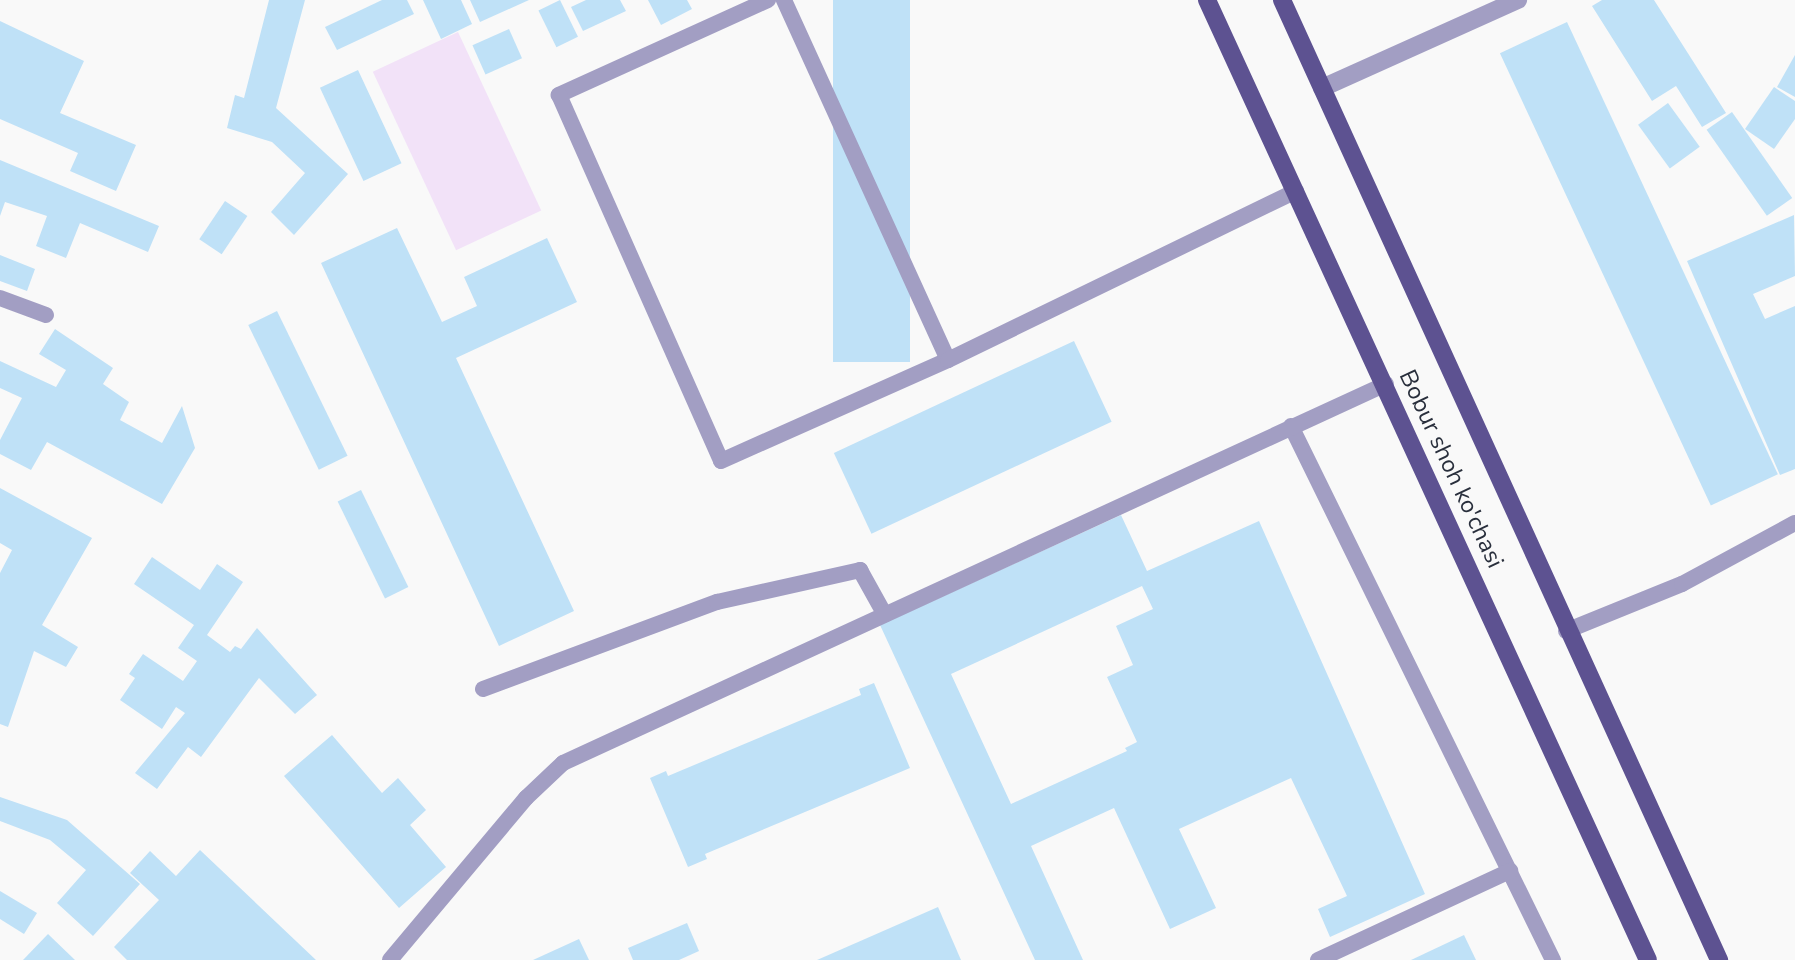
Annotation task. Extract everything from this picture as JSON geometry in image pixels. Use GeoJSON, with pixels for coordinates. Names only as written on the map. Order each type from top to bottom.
{"type":"FeatureCollection","features":[{"type":"Feature","properties":{"kind":"main road","name":"Bobur shoh ko'chasi"},"geometry":{"type":"LineString","coordinates":[[1207,0],[1386,384],[1648,960]]}},
{"type":"Feature","properties":{"kind":"main road","name":"Bobur shoh ko'chasi"},"geometry":{"type":"LineString","coordinates":[[1282,0],[1566,631],[1719,960]]}},
{"type":"Feature","properties":{"kind":"street"},"geometry":{"type":"LineString","coordinates":[[1322,88],[1518,0]]}},
{"type":"Feature","properties":{"kind":"lane"},"geometry":{"type":"LineString","coordinates":[[768,0],[559,95],[722,461],[948,360],[1296,191]]}},
{"type":"Feature","properties":{"kind":"lane"},"geometry":{"type":"LineString","coordinates":[[784,0],[948,360]]}},
{"type":"Feature","properties":{"kind":"lane"},"geometry":{"type":"LineString","coordinates":[[0,298],[46,315]]}},
{"type":"Feature","properties":{"kind":"lane"},"geometry":{"type":"LineString","coordinates":[[390,960],[526,798],[563,763],[1386,384]]}},
{"type":"Feature","properties":{"kind":"lane"},"geometry":{"type":"LineString","coordinates":[[1291,426],[1553,960]]}},
{"type":"Feature","properties":{"kind":"lane"},"geometry":{"type":"LineString","coordinates":[[1566,631],[1682,584],[1795,523]]}},
{"type":"Feature","properties":{"kind":"lane"},"geometry":{"type":"LineString","coordinates":[[483,689],[717,602],[860,570],[885,615]]}},
{"type":"Feature","properties":{"kind":"lane"},"geometry":{"type":"LineString","coordinates":[[1318,960],[1510,871]]}},
{"type":"Feature","properties":{"kind":"shaded area"},"geometry":{"type":"Polygon","coordinates":[[[458,32],[541,211],[456,250],[373,72],[458,32]]]}},
{"type":"Feature","properties":{"kind":"building"},"geometry":{"type":"Polygon","coordinates":[[[269,0],[305,0],[276,108],[348,174],[294,235],[271,212],[305,173],[272,142],[227,128],[235,95],[244,98],[269,0]]]}},
{"type":"Feature","properties":{"kind":"building"},"geometry":{"type":"Polygon","coordinates":[[[382,0],[407,0],[414,14],[337,50],[325,27],[382,0]]]}},
{"type":"Feature","properties":{"kind":"building"},"geometry":{"type":"Polygon","coordinates":[[[423,0],[461,0],[472,24],[441,39],[423,0]]]}},
{"type":"Feature","properties":{"kind":"building"},"geometry":{"type":"Polygon","coordinates":[[[470,0],[529,0],[480,22],[470,0]]]}},
{"type":"Feature","properties":{"kind":"building"},"geometry":{"type":"Polygon","coordinates":[[[560,0],[578,37],[556,47],[538,11],[560,0]]]}},
{"type":"Feature","properties":{"kind":"building"},"geometry":{"type":"Polygon","coordinates":[[[586,0],[620,0],[626,11],[583,31],[571,7],[586,0]]]}},
{"type":"Feature","properties":{"kind":"building"},"geometry":{"type":"Polygon","coordinates":[[[648,0],[687,0],[692,9],[661,25],[648,0]]]}},
{"type":"Feature","properties":{"kind":"building"},"geometry":{"type":"Polygon","coordinates":[[[833,0],[910,0],[910,362],[833,362],[833,0]]]}},
{"type":"Feature","properties":{"kind":"building"},"geometry":{"type":"Polygon","coordinates":[[[1602,0],[1654,0],[1726,113],[1702,127],[1676,86],[1652,101],[1592,6],[1602,0]]]}},
{"type":"Feature","properties":{"kind":"building"},"geometry":{"type":"Polygon","coordinates":[[[0,21],[84,61],[60,113],[136,145],[116,191],[70,171],[78,153],[0,119],[0,21]]]}},
{"type":"Feature","properties":{"kind":"building"},"geometry":{"type":"Polygon","coordinates":[[[1567,22],[1778,474],[1711,506],[1500,53],[1567,22]]]}},
{"type":"Feature","properties":{"kind":"building"},"geometry":{"type":"Polygon","coordinates":[[[509,29],[522,58],[485,75],[472,45],[509,29]]]}},
{"type":"Feature","properties":{"kind":"building"},"geometry":{"type":"Polygon","coordinates":[[[1795,55],[1795,97],[1777,87],[1795,55]]]}},
{"type":"Feature","properties":{"kind":"building"},"geometry":{"type":"Polygon","coordinates":[[[358,70],[402,163],[363,181],[320,88],[358,70]]]}},
{"type":"Feature","properties":{"kind":"building"},"geometry":{"type":"Polygon","coordinates":[[[1774,87],[1795,101],[1795,119],[1774,149],[1745,129],[1774,87]]]}},
{"type":"Feature","properties":{"kind":"building"},"geometry":{"type":"Polygon","coordinates":[[[1668,103],[1700,147],[1670,168],[1638,125],[1668,103]]]}},
{"type":"Feature","properties":{"kind":"building"},"geometry":{"type":"Polygon","coordinates":[[[1732,112],[1792,198],[1767,216],[1707,130],[1732,112]]]}},
{"type":"Feature","properties":{"kind":"building"},"geometry":{"type":"Polygon","coordinates":[[[0,160],[159,226],[148,252],[80,223],[66,258],[36,246],[47,216],[5,202],[0,216],[0,160]]]}},
{"type":"Feature","properties":{"kind":"building"},"geometry":{"type":"Polygon","coordinates":[[[225,201],[247,216],[222,254],[199,239],[225,201]]]}},
{"type":"Feature","properties":{"kind":"building"},"geometry":{"type":"Polygon","coordinates":[[[1794,215],[1795,276],[1753,294],[1765,319],[1795,306],[1795,469],[1780,475],[1687,261],[1794,215]]]}},
{"type":"Feature","properties":{"kind":"building"},"geometry":{"type":"Polygon","coordinates":[[[397,228],[442,322],[477,306],[464,277],[547,238],[577,302],[456,358],[574,611],[499,646],[321,263],[397,228]]]}},
{"type":"Feature","properties":{"kind":"building"},"geometry":{"type":"Polygon","coordinates":[[[0,255],[35,269],[27,291],[0,281],[0,255]]]}},
{"type":"Feature","properties":{"kind":"building"},"geometry":{"type":"Polygon","coordinates":[[[277,311],[348,456],[319,470],[248,325],[277,311]]]}},
{"type":"Feature","properties":{"kind":"building"},"geometry":{"type":"Polygon","coordinates":[[[55,329],[113,368],[103,384],[129,402],[120,420],[162,443],[182,406],[195,448],[162,504],[47,442],[31,470],[0,454],[0,440],[22,398],[0,388],[0,361],[56,387],[66,370],[39,354],[55,329]]]}},
{"type":"Feature","properties":{"kind":"building"},"geometry":{"type":"Polygon","coordinates":[[[1074,341],[1112,422],[871,534],[834,453],[1074,341]]]}},
{"type":"Feature","properties":{"kind":"building"},"geometry":{"type":"Polygon","coordinates":[[[0,488],[92,538],[42,625],[78,647],[66,667],[34,651],[8,727],[0,724],[0,573],[12,550],[0,543],[0,488]]]}},
{"type":"Feature","properties":{"kind":"building"},"geometry":{"type":"Polygon","coordinates":[[[361,490],[408,587],[385,598],[338,501],[361,490]]]}},
{"type":"Feature","properties":{"kind":"building"},"geometry":{"type":"Polygon","coordinates":[[[1121,515],[1147,571],[1259,521],[1425,894],[1330,937],[1318,909],[1347,896],[1291,778],[1179,829],[1216,908],[1170,929],[1114,808],[1031,846],[1083,960],[1035,960],[880,625],[1121,515]],[[1142,586],[951,674],[1011,804],[1127,751],[1125,748],[1137,742],[1107,677],[1133,665],[1116,626],[1153,609],[1142,586]]]}},
{"type":"Feature","properties":{"kind":"building"},"geometry":{"type":"Polygon","coordinates":[[[152,557],[200,590],[217,564],[243,582],[207,635],[230,652],[235,646],[241,649],[257,628],[317,695],[295,714],[259,678],[201,757],[188,747],[157,789],[135,773],[185,713],[176,707],[162,729],[120,700],[135,678],[129,674],[143,654],[183,681],[197,661],[178,648],[194,625],[134,584],[152,557]]]}},
{"type":"Feature","properties":{"kind":"building"},"geometry":{"type":"Polygon","coordinates":[[[874,683],[910,768],[705,854],[707,859],[688,867],[650,778],[666,771],[668,776],[861,695],[859,689],[874,683]]]}},
{"type":"Feature","properties":{"kind":"building"},"geometry":{"type":"Polygon","coordinates":[[[332,735],[382,793],[398,778],[426,810],[410,825],[446,867],[399,908],[284,776],[332,735]]]}},
{"type":"Feature","properties":{"kind":"building"},"geometry":{"type":"Polygon","coordinates":[[[0,797],[67,820],[140,884],[93,936],[57,903],[86,870],[50,840],[0,821],[0,797]]]}},
{"type":"Feature","properties":{"kind":"building"},"geometry":{"type":"Polygon","coordinates":[[[200,850],[316,960],[127,960],[114,947],[159,900],[130,873],[150,851],[176,876],[200,850]]]}},
{"type":"Feature","properties":{"kind":"building"},"geometry":{"type":"Polygon","coordinates":[[[0,891],[37,913],[24,934],[0,919],[0,891]]]}},
{"type":"Feature","properties":{"kind":"building"},"geometry":{"type":"Polygon","coordinates":[[[938,907],[961,960],[817,960],[938,907]]]}},
{"type":"Feature","properties":{"kind":"building"},"geometry":{"type":"Polygon","coordinates":[[[687,923],[699,951],[679,960],[633,960],[628,948],[687,923]]]}},
{"type":"Feature","properties":{"kind":"building"},"geometry":{"type":"Polygon","coordinates":[[[48,934],[75,960],[23,960],[48,934]]]}},
{"type":"Feature","properties":{"kind":"building"},"geometry":{"type":"Polygon","coordinates":[[[1464,935],[1476,960],[1411,960],[1464,935]]]}},
{"type":"Feature","properties":{"kind":"building"},"geometry":{"type":"Polygon","coordinates":[[[579,939],[589,960],[533,960],[579,939]]]}}]}
